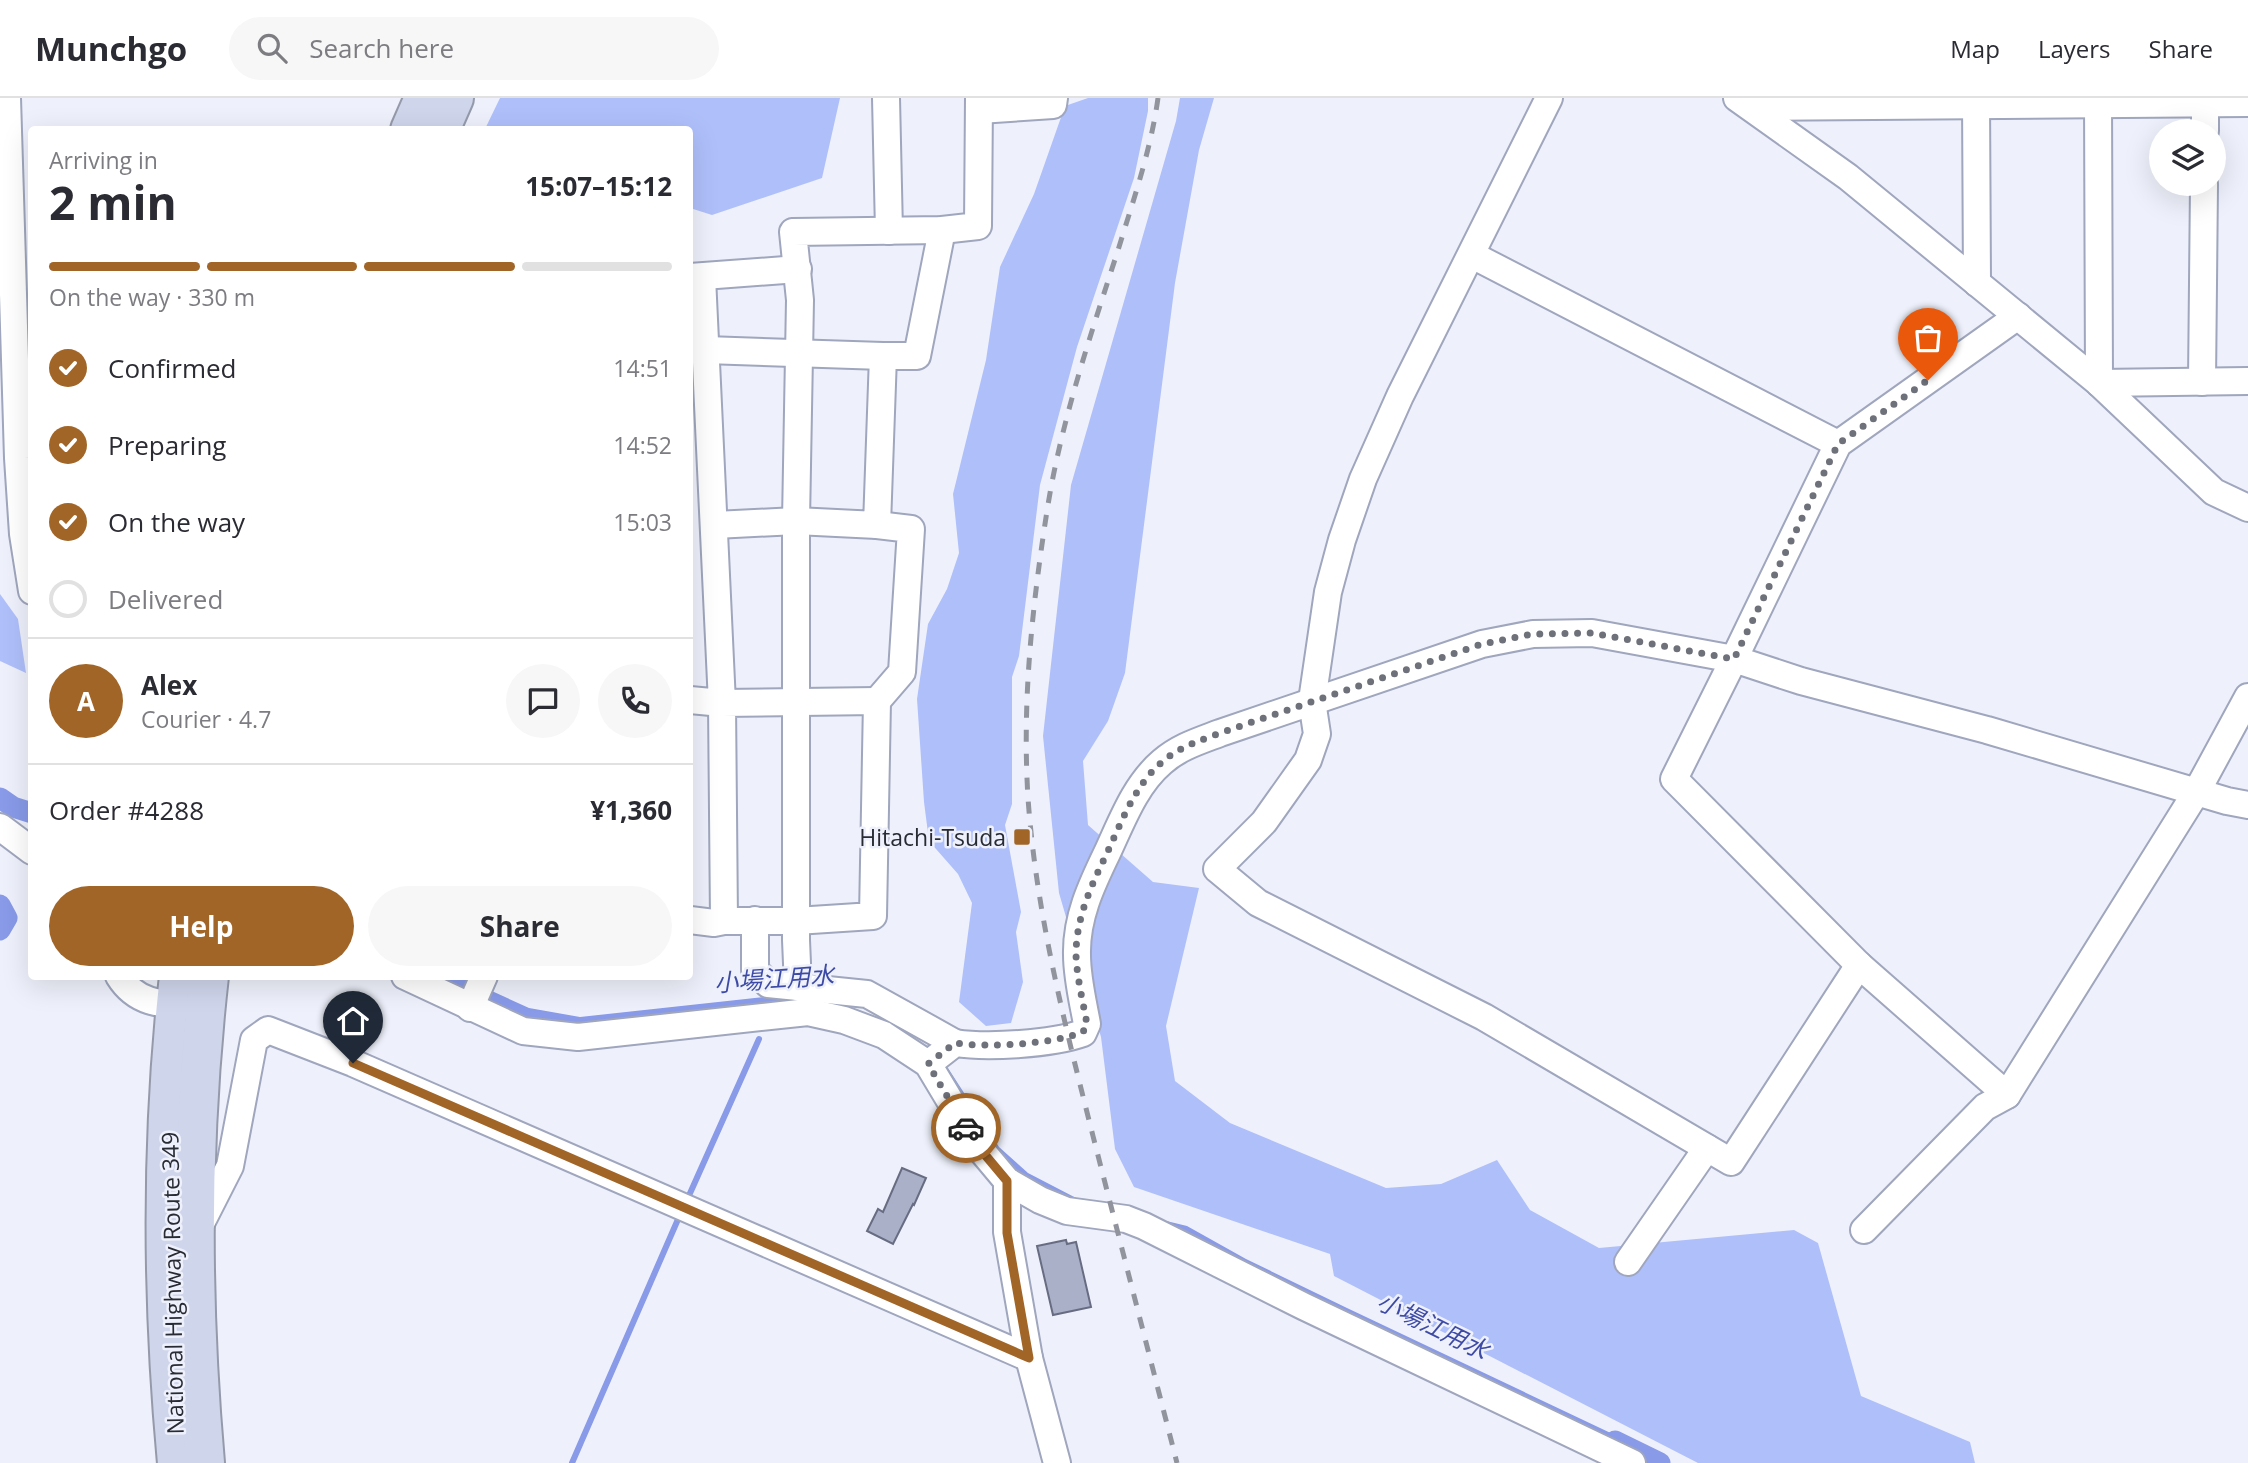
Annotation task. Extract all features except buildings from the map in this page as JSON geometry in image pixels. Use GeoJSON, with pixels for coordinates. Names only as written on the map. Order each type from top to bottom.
{"type":"FeatureCollection","features":[{"type":"Feature","properties":{"kind":"highway"},"geometry":{"type":"LineString","coordinates":[[412,126],[424,98]]}},
{"type":"Feature","properties":{"kind":"highway"},"geometry":{"type":"LineString","coordinates":[[442,126],[454,98]]}},
{"type":"Feature","properties":{"kind":"highway","name":"National Highway Route 349"},"geometry":{"type":"LineString","coordinates":[[193,991],[196,1323],[205,1463]]}},
{"type":"Feature","properties":{"kind":"highway","name":"National Highway Route 349"},"geometry":{"type":"LineString","coordinates":[[177,1463],[170,1352],[166,1216],[167,1137],[193,991]]}},
{"type":"Feature","properties":{"kind":"street"},"geometry":{"type":"LineString","coordinates":[[7,98],[22,352],[7,390],[28,566]]}},
{"type":"Feature","properties":{"kind":"street"},"geometry":{"type":"LineString","coordinates":[[886,98],[889,231]]}},
{"type":"Feature","properties":{"kind":"street"},"geometry":{"type":"LineString","coordinates":[[798,987],[796,522],[799,352],[798,269],[793,232],[942,230],[978,226],[979,104],[1053,105],[1055,98]]}},
{"type":"Feature","properties":{"kind":"street"},"geometry":{"type":"LineString","coordinates":[[1549,98],[1400,396],[1363,479],[1328,592],[1312,701],[1317,734],[1308,761],[1264,822],[1217,869],[1258,903],[1484,1017],[1731,1162],[1859,965]]}},
{"type":"Feature","properties":{"kind":"street"},"geometry":{"type":"LineString","coordinates":[[2205,100],[2205,119]]}},
{"type":"Feature","properties":{"kind":"street"},"geometry":{"type":"LineString","coordinates":[[1744,103],[2205,100],[2248,103]]}},
{"type":"Feature","properties":{"kind":"street"},"geometry":{"type":"LineString","coordinates":[[2098,101],[2099,383]]}},
{"type":"Feature","properties":{"kind":"street"},"geometry":{"type":"LineString","coordinates":[[1976,102],[1977,283]]}},
{"type":"Feature","properties":{"kind":"street"},"geometry":{"type":"LineString","coordinates":[[1744,103],[1848,177],[2099,383],[2214,492],[2248,508]]}},
{"type":"Feature","properties":{"kind":"street"},"geometry":{"type":"LineString","coordinates":[[2202,382],[2204,196]]}},
{"type":"Feature","properties":{"kind":"street"},"geometry":{"type":"LineString","coordinates":[[706,350],[917,356],[942,230]]}},
{"type":"Feature","properties":{"kind":"street"},"geometry":{"type":"LineString","coordinates":[[1472,255],[1838,444]]}},
{"type":"Feature","properties":{"kind":"street"},"geometry":{"type":"LineString","coordinates":[[724,920],[722,703],[715,524],[700,427],[706,350],[696,277],[798,269]]}},
{"type":"Feature","properties":{"kind":"street"},"geometry":{"type":"LineString","coordinates":[[2007,1095],[1859,965],[1674,779],[1838,444],[2018,316]]}},
{"type":"Feature","properties":{"kind":"street"},"geometry":{"type":"LineString","coordinates":[[877,525],[883,356]]}},
{"type":"Feature","properties":{"kind":"street"},"geometry":{"type":"LineString","coordinates":[[2099,383],[2248,382]]}},
{"type":"Feature","properties":{"kind":"street"},"geometry":{"type":"LineString","coordinates":[[693,920],[714,923],[724,920],[796,921],[873,916],[877,701],[902,672],[911,529],[796,522],[715,524]]}},
{"type":"Feature","properties":{"kind":"street"},"geometry":{"type":"LineString","coordinates":[[755,920],[755,970],[768,984],[867,993],[955,1043],[973,1046],[1068,1038],[1083,1032],[1087,1024],[1076,956],[1082,912],[1093,879],[1143,782],[1162,762],[1185,746],[1312,701],[1482,644],[1533,634],[1591,633],[1734,659],[1801,681],[1987,730],[2248,805]]}},
{"type":"Feature","properties":{"kind":"street"},"geometry":{"type":"LineString","coordinates":[[1864,1230],[1985,1107],[2007,1095],[2197,791],[2248,696]]}},
{"type":"Feature","properties":{"kind":"street"},"geometry":{"type":"LineString","coordinates":[[693,700],[722,703],[877,701]]}},
{"type":"Feature","properties":{"kind":"street"},"geometry":{"type":"LineString","coordinates":[[0,827],[28,848]]}},
{"type":"Feature","properties":{"kind":"street"},"geometry":{"type":"LineString","coordinates":[[121,980],[127,990],[142,999],[193,991]]}},
{"type":"Feature","properties":{"kind":"street"},"geometry":{"type":"LineString","coordinates":[[424,980],[478,991],[523,1031],[578,1037],[808,1012],[844,1020],[884,1035],[928,1064],[976,1144],[1007,1181],[1040,1200],[1067,1211],[1126,1219],[1144,1226],[1303,1306],[1632,1463]]}},
{"type":"Feature","properties":{"kind":"street"},"geometry":{"type":"LineString","coordinates":[[196,1234],[230,1166],[254,1040],[268,1030],[353,1063],[1029,1358]]}},
{"type":"Feature","properties":{"kind":"street"},"geometry":{"type":"LineString","coordinates":[[928,1064],[955,1043]]}},
{"type":"Feature","properties":{"kind":"street"},"geometry":{"type":"LineString","coordinates":[[1628,1262],[1707,1147]]}},
{"type":"Feature","properties":{"kind":"street"},"geometry":{"type":"LineString","coordinates":[[1007,1181],[1007,1233],[1029,1358],[1057,1463]]}},
{"type":"Feature","properties":{"kind":"shaded area"},"geometry":{"type":"Polygon","coordinates":[[[500,98],[840,98],[822,178],[712,215],[693,209],[693,126],[486,126],[500,98]]]}},
{"type":"Feature","properties":{"kind":"shaded area"},"geometry":{"type":"Polygon","coordinates":[[[1088,98],[1148,98],[1148,111],[1134,178],[1077,347],[1040,485],[1019,656],[1012,677],[1012,804],[1005,825],[1021,912],[1016,932],[1023,982],[1011,1023],[986,1026],[959,1002],[972,903],[958,874],[929,841],[917,699],[928,624],[947,589],[959,553],[953,494],[986,360],[1000,267],[1034,194],[1065,106],[1088,98]]]}},
{"type":"Feature","properties":{"kind":"shaded area"},"geometry":{"type":"Polygon","coordinates":[[[1180,98],[1214,98],[1199,150],[1175,283],[1125,673],[1108,721],[1083,761],[1088,825],[1153,882],[1199,888],[1166,1026],[1175,1081],[1230,1123],[1386,1188],[1441,1184],[1497,1160],[1530,1210],[1599,1248],[1794,1230],[1818,1243],[1861,1396],[1970,1442],[1975,1463],[1698,1463],[1334,1276],[1330,1254],[1134,1187],[1115,1149],[1101,1037],[1059,893],[1043,736],[1071,485],[1176,121],[1180,98]]]}},
{"type":"Feature","properties":{"kind":"shaded area"},"geometry":{"type":"Polygon","coordinates":[[[0,594],[18,619],[26,673],[0,661],[0,594]]]}},
{"type":"Feature","properties":{"kind":"shaded area"},"geometry":{"type":"Polygon","coordinates":[[[437,980],[468,980],[529,1008],[580,1017],[810,992],[810,1003],[581,1029],[524,1020],[437,980]]]}},
{"type":"Feature","properties":{"kind":"shaded area"},"geometry":{"type":"Polygon","coordinates":[[[946,1065],[999,1147],[1028,1173],[1080,1200],[1187,1226],[1246,1259],[1636,1445],[1631,1455],[1074,1208],[1021,1181],[989,1153],[937,1069],[946,1065]]]}},
{"type":"Feature","properties":{"kind":"waterway","name":"小場江用水"},"geometry":{"type":"LineString","coordinates":[[0,798],[13,807],[28,812]]}},
{"type":"Feature","properties":{"kind":"waterway"},"geometry":{"type":"LineString","coordinates":[[0,905],[7,918],[0,930]]}},
{"type":"Feature","properties":{"kind":"waterway"},"geometry":{"type":"LineString","coordinates":[[687,1200],[759,1039]]}},
{"type":"Feature","properties":{"kind":"waterway"},"geometry":{"type":"LineString","coordinates":[[572,1463],[679,1217]]}},
{"type":"Feature","properties":{"kind":"waterway","name":"小場江用水"},"geometry":{"type":"LineString","coordinates":[[1615,1441],[1660,1463]]}},
{"type":"Feature","properties":{"kind":"railway"},"geometry":{"type":"LineString","coordinates":[[1158,98],[1142,173],[1078,378],[1053,477],[1033,619],[1027,690],[1026,762],[1038,884],[1062,1011],[1177,1463]]}},
{"type":"Feature","properties":{"kind":"way so far"},"geometry":{"type":"LineString","coordinates":[[966,1128],[928,1064],[929,1061],[955,1043],[973,1046],[1051,1040],[1068,1038],[1083,1032],[1087,1024],[1076,956],[1082,912],[1093,879],[1118,826],[1143,782],[1162,762],[1185,746],[1220,733],[1504,638],[1564,632],[1591,633],[1734,659],[1838,444],[1928,380]]}},
{"type":"Feature","properties":{"kind":"place","name":"Hitachi-Tsuda"},"geometry":{"type":"Point","coordinates":[1022,837]}},
{"type":"Feature","properties":{"kind":"route"},"geometry":{"type":"LineString","coordinates":[[353,1063],[1029,1358],[1007,1233],[1007,1181],[966,1128]]}}]}
